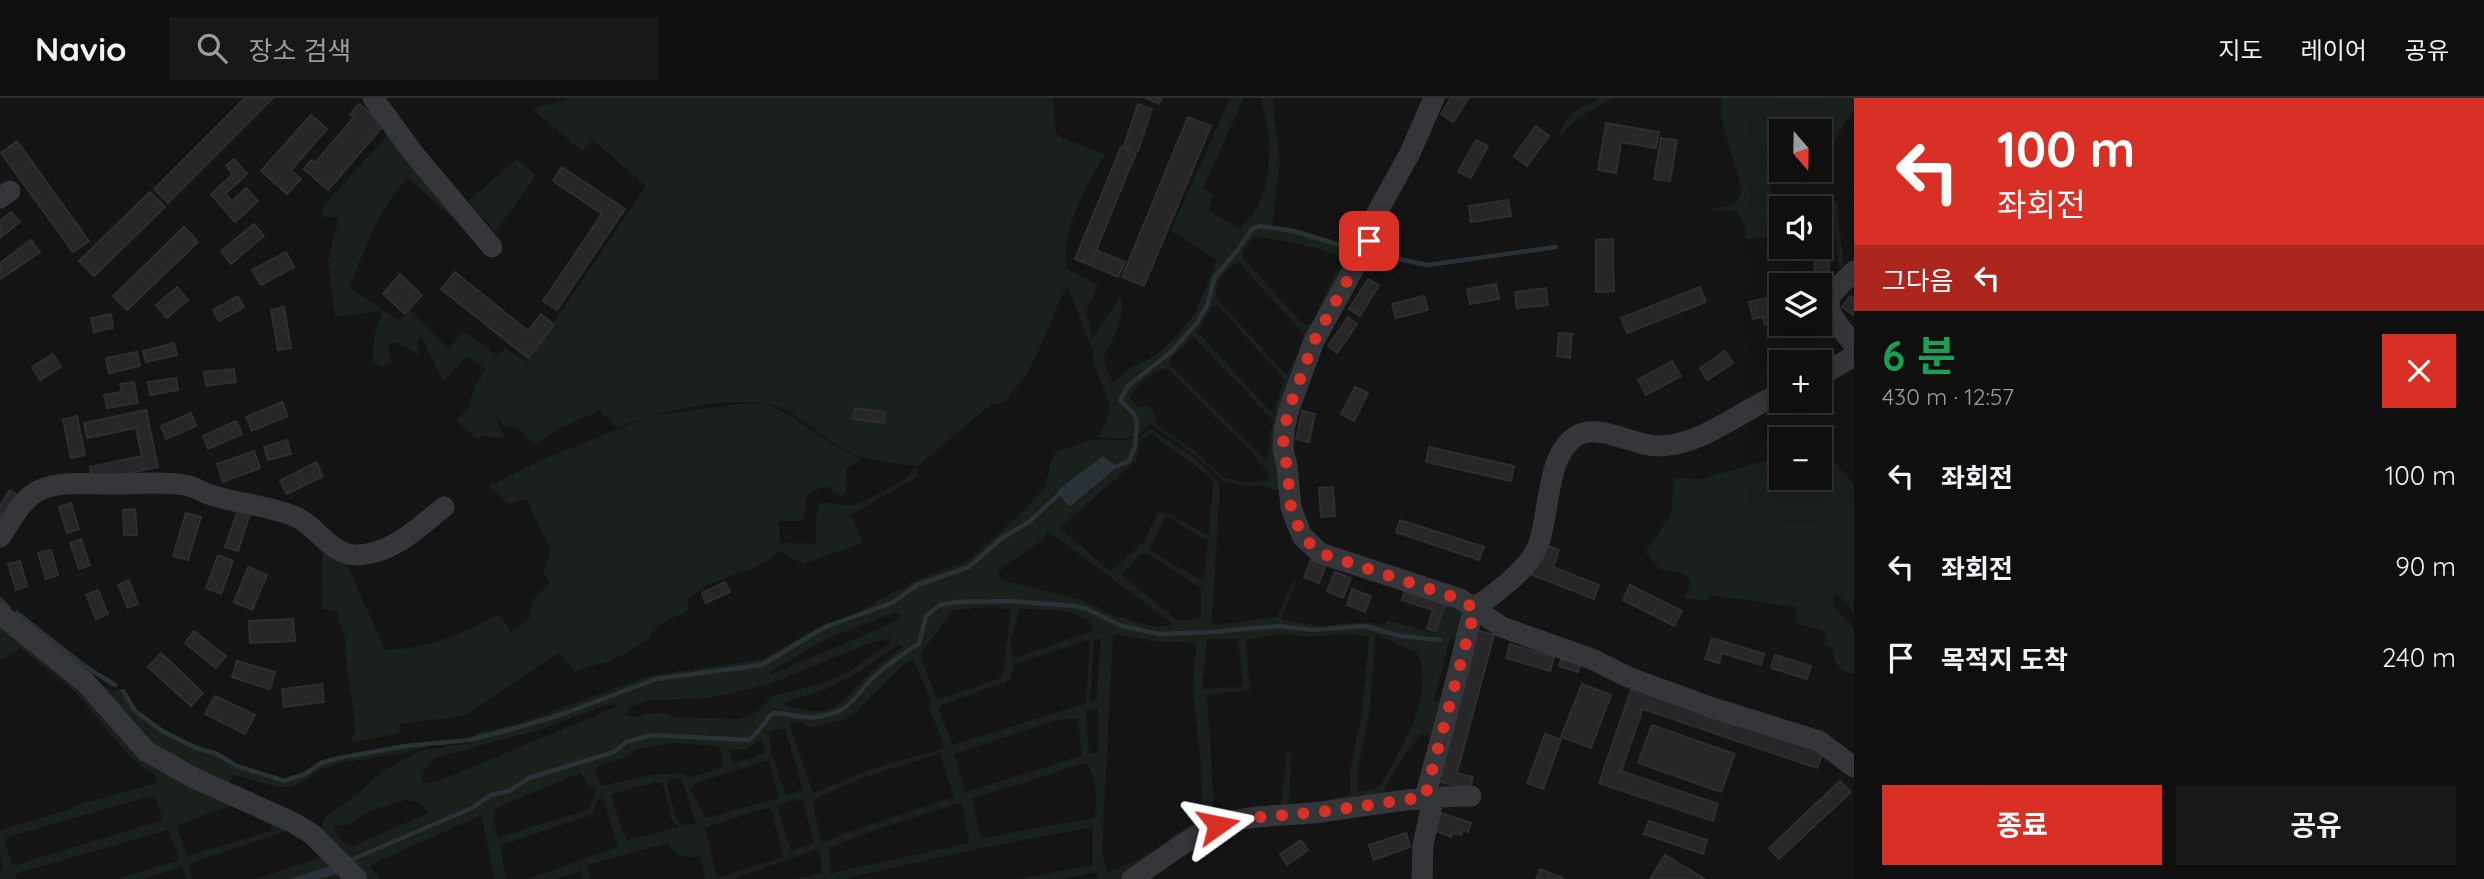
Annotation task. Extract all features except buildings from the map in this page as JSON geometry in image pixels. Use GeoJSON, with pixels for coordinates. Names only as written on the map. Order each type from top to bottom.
{"type":"FeatureCollection","features":[{"type":"Feature","properties":{"kind":"street"},"geometry":{"type":"LineString","coordinates":[[373,98],[414,154],[492,247]]}},
{"type":"Feature","properties":{"kind":"street"},"geometry":{"type":"LineString","coordinates":[[1434,98],[1410,153],[1374,218],[1369,241],[1314,341],[1289,409],[1283,449],[1289,496],[1296,525],[1302,536],[1320,553],[1460,599],[1502,627],[1594,660],[1628,677],[1713,708],[1819,741],[1854,767]]}},
{"type":"Feature","properties":{"kind":"street"},"geometry":{"type":"LineString","coordinates":[[1854,271],[1829,303],[1830,311],[1854,345]]}},
{"type":"Feature","properties":{"kind":"street"},"geometry":{"type":"LineString","coordinates":[[1832,369],[1854,356]]}},
{"type":"Feature","properties":{"kind":"street"},"geometry":{"type":"LineString","coordinates":[[1422,879],[1429,796],[1475,609],[1518,573],[1536,551],[1542,536],[1553,477],[1565,446],[1575,437],[1591,432],[1646,445],[1676,444],[1709,432],[1769,399]]}},
{"type":"Feature","properties":{"kind":"street"},"geometry":{"type":"LineString","coordinates":[[0,537],[24,502],[38,491],[74,484],[166,482],[187,485],[208,494],[295,516],[312,527],[337,550],[355,555],[371,554],[395,544],[444,507]]}},
{"type":"Feature","properties":{"kind":"street"},"geometry":{"type":"LineString","coordinates":[[0,614],[86,683],[146,751],[194,778],[292,822],[312,834],[357,879]]}},
{"type":"Feature","properties":{"kind":"street"},"geometry":{"type":"LineString","coordinates":[[1132,879],[1200,835],[1218,825],[1236,820],[1320,812],[1429,796],[1471,796]]}},
{"type":"Feature","properties":{"kind":"shaded area"},"geometry":{"type":"Polygon","coordinates":[[[571,98],[1053,98],[1056,135],[1105,155],[1076,209],[1065,255],[1066,268],[1098,285],[1086,312],[1093,337],[1120,297],[1120,320],[1103,358],[1113,383],[1130,368],[1155,356],[1196,312],[1217,260],[1171,230],[1230,98],[1244,98],[1203,188],[1213,195],[1209,210],[1240,229],[1255,210],[1263,195],[1269,168],[1269,138],[1260,98],[1274,98],[1280,161],[1272,226],[1260,224],[1251,228],[1214,277],[1206,306],[1189,332],[1170,352],[1121,393],[1119,401],[1130,412],[1135,424],[1135,435],[1126,439],[1098,437],[1110,406],[1068,287],[1026,375],[1004,403],[991,404],[918,466],[858,456],[781,408],[746,402],[676,410],[618,428],[600,411],[559,428],[536,445],[518,429],[503,425],[497,418],[505,438],[476,438],[456,421],[470,405],[474,388],[485,369],[467,356],[443,381],[421,337],[417,343],[420,356],[396,342],[388,345],[391,361],[384,366],[373,363],[374,336],[383,311],[335,317],[328,261],[339,218],[322,216],[324,205],[388,135],[481,244],[408,178],[381,215],[349,287],[399,321],[411,310],[449,349],[463,331],[498,356],[505,348],[527,362],[646,186],[593,140],[582,151],[532,109],[571,98]]]}},
{"type":"Feature","properties":{"kind":"shaded area"},"geometry":{"type":"Polygon","coordinates":[[[1599,98],[1613,98],[1578,118],[1563,136],[1558,133],[1572,113],[1599,98]]]}},
{"type":"Feature","properties":{"kind":"shaded area"},"geometry":{"type":"Polygon","coordinates":[[[1722,98],[1854,98],[1854,110],[1832,144],[1832,119],[1769,119],[1769,182],[1772,196],[1769,196],[1769,236],[1745,239],[1745,225],[1736,211],[1707,210],[1734,204],[1742,191],[1720,114],[1722,98]]]}},
{"type":"Feature","properties":{"kind":"shaded area"},"geometry":{"type":"Polygon","coordinates":[[[517,159],[536,176],[495,232],[468,201],[517,159]]]}},
{"type":"Feature","properties":{"kind":"shaded area"},"geometry":{"type":"Polygon","coordinates":[[[1832,202],[1837,202],[1845,278],[1832,290],[1832,281],[1840,277],[1832,202]]]}},
{"type":"Feature","properties":{"kind":"shaded area"},"geometry":{"type":"Polygon","coordinates":[[[1260,227],[1294,232],[1352,250],[1286,406],[1286,493],[1264,486],[1221,481],[1220,477],[1195,455],[1150,424],[1138,434],[1135,414],[1121,400],[1129,387],[1172,353],[1190,333],[1208,307],[1216,278],[1252,230],[1260,227]],[[1254,236],[1242,257],[1302,323],[1308,325],[1312,323],[1342,259],[1315,248],[1254,236]],[[1238,262],[1219,282],[1216,298],[1285,373],[1289,372],[1304,337],[1303,333],[1238,262]],[[1213,305],[1198,332],[1270,411],[1274,410],[1283,378],[1217,305],[1213,305]],[[1193,337],[1170,359],[1169,364],[1267,459],[1273,420],[1193,337]],[[1166,368],[1140,384],[1130,398],[1139,407],[1148,405],[1155,414],[1156,424],[1195,451],[1223,477],[1240,482],[1263,482],[1267,479],[1268,473],[1253,454],[1166,368]]]}},
{"type":"Feature","properties":{"kind":"shaded area"},"geometry":{"type":"Polygon","coordinates":[[[764,403],[862,458],[846,469],[847,490],[843,495],[838,495],[826,486],[807,494],[803,521],[779,521],[780,543],[816,544],[816,514],[820,504],[859,503],[910,476],[913,468],[918,468],[917,477],[851,515],[863,543],[803,564],[778,551],[764,563],[712,583],[688,598],[688,611],[660,624],[647,640],[629,652],[575,671],[559,653],[464,716],[400,724],[399,733],[352,743],[351,737],[356,731],[345,652],[346,642],[341,624],[337,622],[339,612],[322,609],[323,541],[347,564],[385,650],[415,647],[444,639],[499,614],[512,632],[530,618],[532,601],[550,583],[543,575],[551,550],[526,499],[508,504],[489,486],[539,461],[651,416],[764,403]]]}},
{"type":"Feature","properties":{"kind":"shaded area"},"geometry":{"type":"Polygon","coordinates":[[[1150,428],[1194,457],[1220,483],[1212,621],[1214,625],[1277,617],[1293,581],[1296,582],[1281,619],[1322,626],[1368,622],[1384,625],[1387,620],[1436,634],[1446,604],[1462,612],[1461,635],[1450,639],[1434,701],[1446,704],[1435,739],[1421,734],[1395,769],[1381,797],[1287,810],[1167,849],[1120,879],[1098,879],[1095,873],[1060,879],[1016,879],[1093,865],[1093,827],[986,847],[844,879],[792,879],[822,873],[820,853],[816,850],[733,879],[701,879],[705,877],[700,855],[681,856],[667,843],[587,865],[591,879],[583,879],[581,871],[555,879],[527,879],[618,847],[603,798],[597,800],[593,814],[500,845],[506,879],[494,879],[482,815],[372,864],[370,867],[381,879],[365,879],[323,833],[322,823],[328,814],[356,795],[383,771],[421,750],[471,743],[473,740],[560,716],[656,680],[762,666],[826,628],[892,604],[917,586],[969,568],[1002,539],[1029,523],[1058,495],[1071,507],[1116,468],[1134,457],[1137,439],[1150,428]],[[1150,433],[1140,442],[1136,461],[1060,528],[1110,571],[1144,542],[1158,514],[1163,511],[1206,534],[1209,532],[1213,482],[1210,477],[1150,433]],[[1166,516],[1149,550],[1201,580],[1204,579],[1208,541],[1166,516]],[[1048,531],[1041,541],[1001,568],[998,575],[1002,580],[1082,600],[1110,614],[1150,626],[1170,626],[1172,623],[1048,531]],[[1146,553],[1140,554],[1122,575],[1177,620],[1201,618],[1201,588],[1146,553]],[[1011,600],[946,602],[934,609],[926,618],[918,643],[883,668],[851,702],[827,715],[847,709],[857,701],[873,680],[910,649],[920,644],[927,617],[941,606],[956,603],[1011,602],[1074,607],[1122,627],[1159,635],[1278,627],[1313,631],[1365,627],[1420,640],[1443,640],[1400,635],[1366,625],[1313,629],[1278,625],[1159,633],[1122,625],[1075,605],[1011,600]],[[993,607],[953,610],[920,655],[937,699],[998,679],[1003,674],[1011,610],[993,607]],[[1020,609],[1011,642],[1013,658],[1092,631],[1093,626],[1078,615],[1020,609]],[[894,613],[830,637],[772,671],[770,675],[881,628],[900,618],[900,614],[894,613]],[[1278,634],[1246,640],[1250,690],[1207,695],[1214,810],[1281,805],[1287,752],[1291,752],[1289,804],[1326,801],[1350,794],[1350,771],[1362,713],[1369,636],[1346,634],[1311,637],[1278,634]],[[1113,635],[1102,851],[1107,872],[1156,849],[1201,817],[1201,773],[1193,694],[1196,645],[1113,635]],[[1376,635],[1369,715],[1358,769],[1358,792],[1376,788],[1381,784],[1407,737],[1420,701],[1423,683],[1422,667],[1416,652],[1376,635]],[[890,638],[864,645],[775,682],[709,698],[645,701],[628,708],[625,715],[638,717],[663,713],[674,717],[738,719],[757,712],[773,696],[829,681],[848,672],[892,642],[890,638]],[[1090,639],[1015,664],[1006,682],[942,705],[939,710],[953,745],[1086,703],[1090,639]],[[1094,639],[1090,701],[1096,700],[1101,639],[1094,639]],[[1207,639],[1202,689],[1243,687],[1238,639],[1207,639]],[[902,645],[896,646],[858,673],[820,691],[785,702],[784,705],[813,711],[832,708],[902,645]],[[913,659],[904,664],[844,720],[808,728],[803,722],[789,723],[813,793],[877,767],[942,749],[944,744],[929,708],[931,702],[913,659]],[[617,704],[604,706],[539,730],[435,758],[424,771],[421,780],[427,783],[441,780],[616,707],[617,704]],[[1098,708],[1086,710],[1089,754],[1098,753],[1098,708]],[[773,712],[748,739],[652,734],[625,741],[613,752],[528,777],[508,790],[490,794],[472,807],[351,859],[352,861],[419,833],[473,808],[491,796],[509,792],[529,779],[614,754],[626,743],[652,736],[749,741],[773,714],[815,718],[826,715],[773,712]],[[1078,719],[1056,720],[954,754],[965,792],[1082,756],[1078,719]],[[785,728],[769,732],[770,748],[786,796],[803,790],[785,728]],[[762,739],[744,750],[729,749],[733,764],[765,753],[762,739]],[[675,743],[637,749],[630,755],[597,767],[595,774],[603,786],[651,775],[683,773],[688,778],[724,767],[721,751],[717,746],[675,743]],[[940,754],[875,774],[812,801],[822,843],[954,797],[940,754]],[[769,760],[696,783],[691,790],[706,818],[779,798],[769,760]],[[1085,763],[972,799],[981,838],[1094,818],[1096,789],[1092,774],[1085,763]],[[580,773],[496,808],[493,818],[498,837],[588,810],[597,789],[590,787],[580,773]],[[672,778],[667,783],[675,817],[684,826],[696,823],[682,780],[672,778]],[[656,782],[611,795],[628,840],[679,827],[672,820],[663,783],[656,782]],[[404,800],[369,811],[348,825],[336,826],[333,829],[342,841],[351,847],[428,813],[420,802],[404,800]],[[803,800],[777,806],[791,851],[814,843],[803,800]],[[958,803],[829,848],[831,873],[969,843],[962,804],[958,803]],[[769,808],[747,813],[705,828],[717,878],[783,857],[772,810],[769,808]]]}},
{"type":"Feature","properties":{"kind":"shaded area"},"geometry":{"type":"Polygon","coordinates":[[[1135,438],[1134,448],[1125,461],[1116,466],[1103,456],[1059,489],[1028,521],[1001,538],[968,567],[916,584],[891,602],[825,627],[761,664],[655,678],[559,714],[474,738],[477,733],[520,723],[649,676],[763,659],[822,625],[850,616],[921,578],[969,560],[1021,513],[1046,486],[1051,461],[1056,452],[1090,441],[1135,438]]]}},
{"type":"Feature","properties":{"kind":"shaded area"},"geometry":{"type":"Polygon","coordinates":[[[1103,456],[1116,468],[1070,507],[1057,493],[1059,489],[1103,456]]]}},
{"type":"Feature","properties":{"kind":"shaded area"},"geometry":{"type":"Polygon","coordinates":[[[1767,460],[1769,490],[1832,490],[1833,460],[1854,484],[1854,612],[1837,594],[1833,598],[1833,606],[1854,628],[1854,674],[1841,669],[1832,648],[1823,644],[1827,632],[1795,623],[1796,607],[1709,595],[1706,602],[1684,597],[1691,581],[1683,574],[1659,569],[1646,551],[1671,514],[1674,478],[1702,479],[1767,460]]]}},
{"type":"Feature","properties":{"kind":"shaded area"},"geometry":{"type":"Polygon","coordinates":[[[0,623],[73,680],[141,757],[192,784],[245,804],[297,833],[317,845],[348,879],[318,879],[338,874],[334,865],[289,879],[255,879],[323,857],[307,842],[287,831],[188,864],[193,879],[187,879],[182,867],[144,879],[116,879],[177,861],[179,858],[168,830],[15,874],[17,879],[0,879],[0,871],[3,868],[0,857],[0,830],[156,783],[157,777],[131,758],[74,691],[20,648],[0,661],[0,623]],[[155,797],[7,837],[5,843],[12,863],[15,865],[163,820],[155,797]],[[233,805],[177,825],[187,856],[271,831],[272,825],[233,805]]]}},
{"type":"Feature","properties":{"kind":"shaded area"},"geometry":{"type":"Polygon","coordinates":[[[86,675],[113,691],[119,688],[122,690],[134,711],[163,733],[196,749],[216,755],[236,767],[277,782],[292,781],[321,764],[355,756],[471,741],[344,762],[319,770],[291,787],[276,787],[234,775],[227,786],[166,757],[86,675]]]}},
{"type":"Feature","properties":{"kind":"shaded area"},"geometry":{"type":"Polygon","coordinates":[[[334,865],[338,874],[318,879],[289,879],[334,865]]]}},
{"type":"Feature","properties":{"kind":"waterway"},"geometry":{"type":"LineString","coordinates":[[1113,468],[1129,461],[1135,446],[1137,422],[1134,414],[1120,400],[1128,386],[1171,352],[1196,324],[1207,306],[1215,277],[1252,229],[1260,226],[1294,231],[1353,249]]}},
{"type":"Feature","properties":{"kind":"waterway"},"geometry":{"type":"LineString","coordinates":[[1373,256],[1428,265],[1556,247]]}},
{"type":"Feature","properties":{"kind":"waterway"},"geometry":{"type":"LineString","coordinates":[[123,691],[135,711],[164,732],[196,748],[217,754],[237,766],[284,781],[305,774],[321,763],[339,758],[405,746],[469,740],[509,730],[560,715],[656,679],[762,665],[825,627],[892,603],[917,585],[969,567],[1002,538],[1029,522],[1060,493]]}},
{"type":"Feature","properties":{"kind":"waterway"},"geometry":{"type":"LineString","coordinates":[[0,599],[9,608]]}},
{"type":"Feature","properties":{"kind":"waterway"},"geometry":{"type":"LineString","coordinates":[[351,860],[472,808],[491,795],[509,791],[529,778],[614,752],[626,742],[652,735],[748,740],[773,713],[811,717],[834,713],[851,702],[870,680],[919,644],[926,616],[940,605],[1011,601],[1074,606],[1087,609],[1122,626],[1159,634],[1278,626],[1313,630],[1365,626],[1400,636],[1441,640]]}},
{"type":"Feature","properties":{"kind":"waterway"},"geometry":{"type":"LineString","coordinates":[[17,613],[86,667],[115,685]]}},
{"type":"Feature","properties":{"kind":"route"},"geometry":{"type":"LineString","coordinates":[[1218,825],[1236,820],[1320,812],[1425,797],[1475,609],[1460,599],[1320,553],[1302,536],[1291,508],[1283,449],[1289,409],[1314,341],[1369,241]]}}]}
